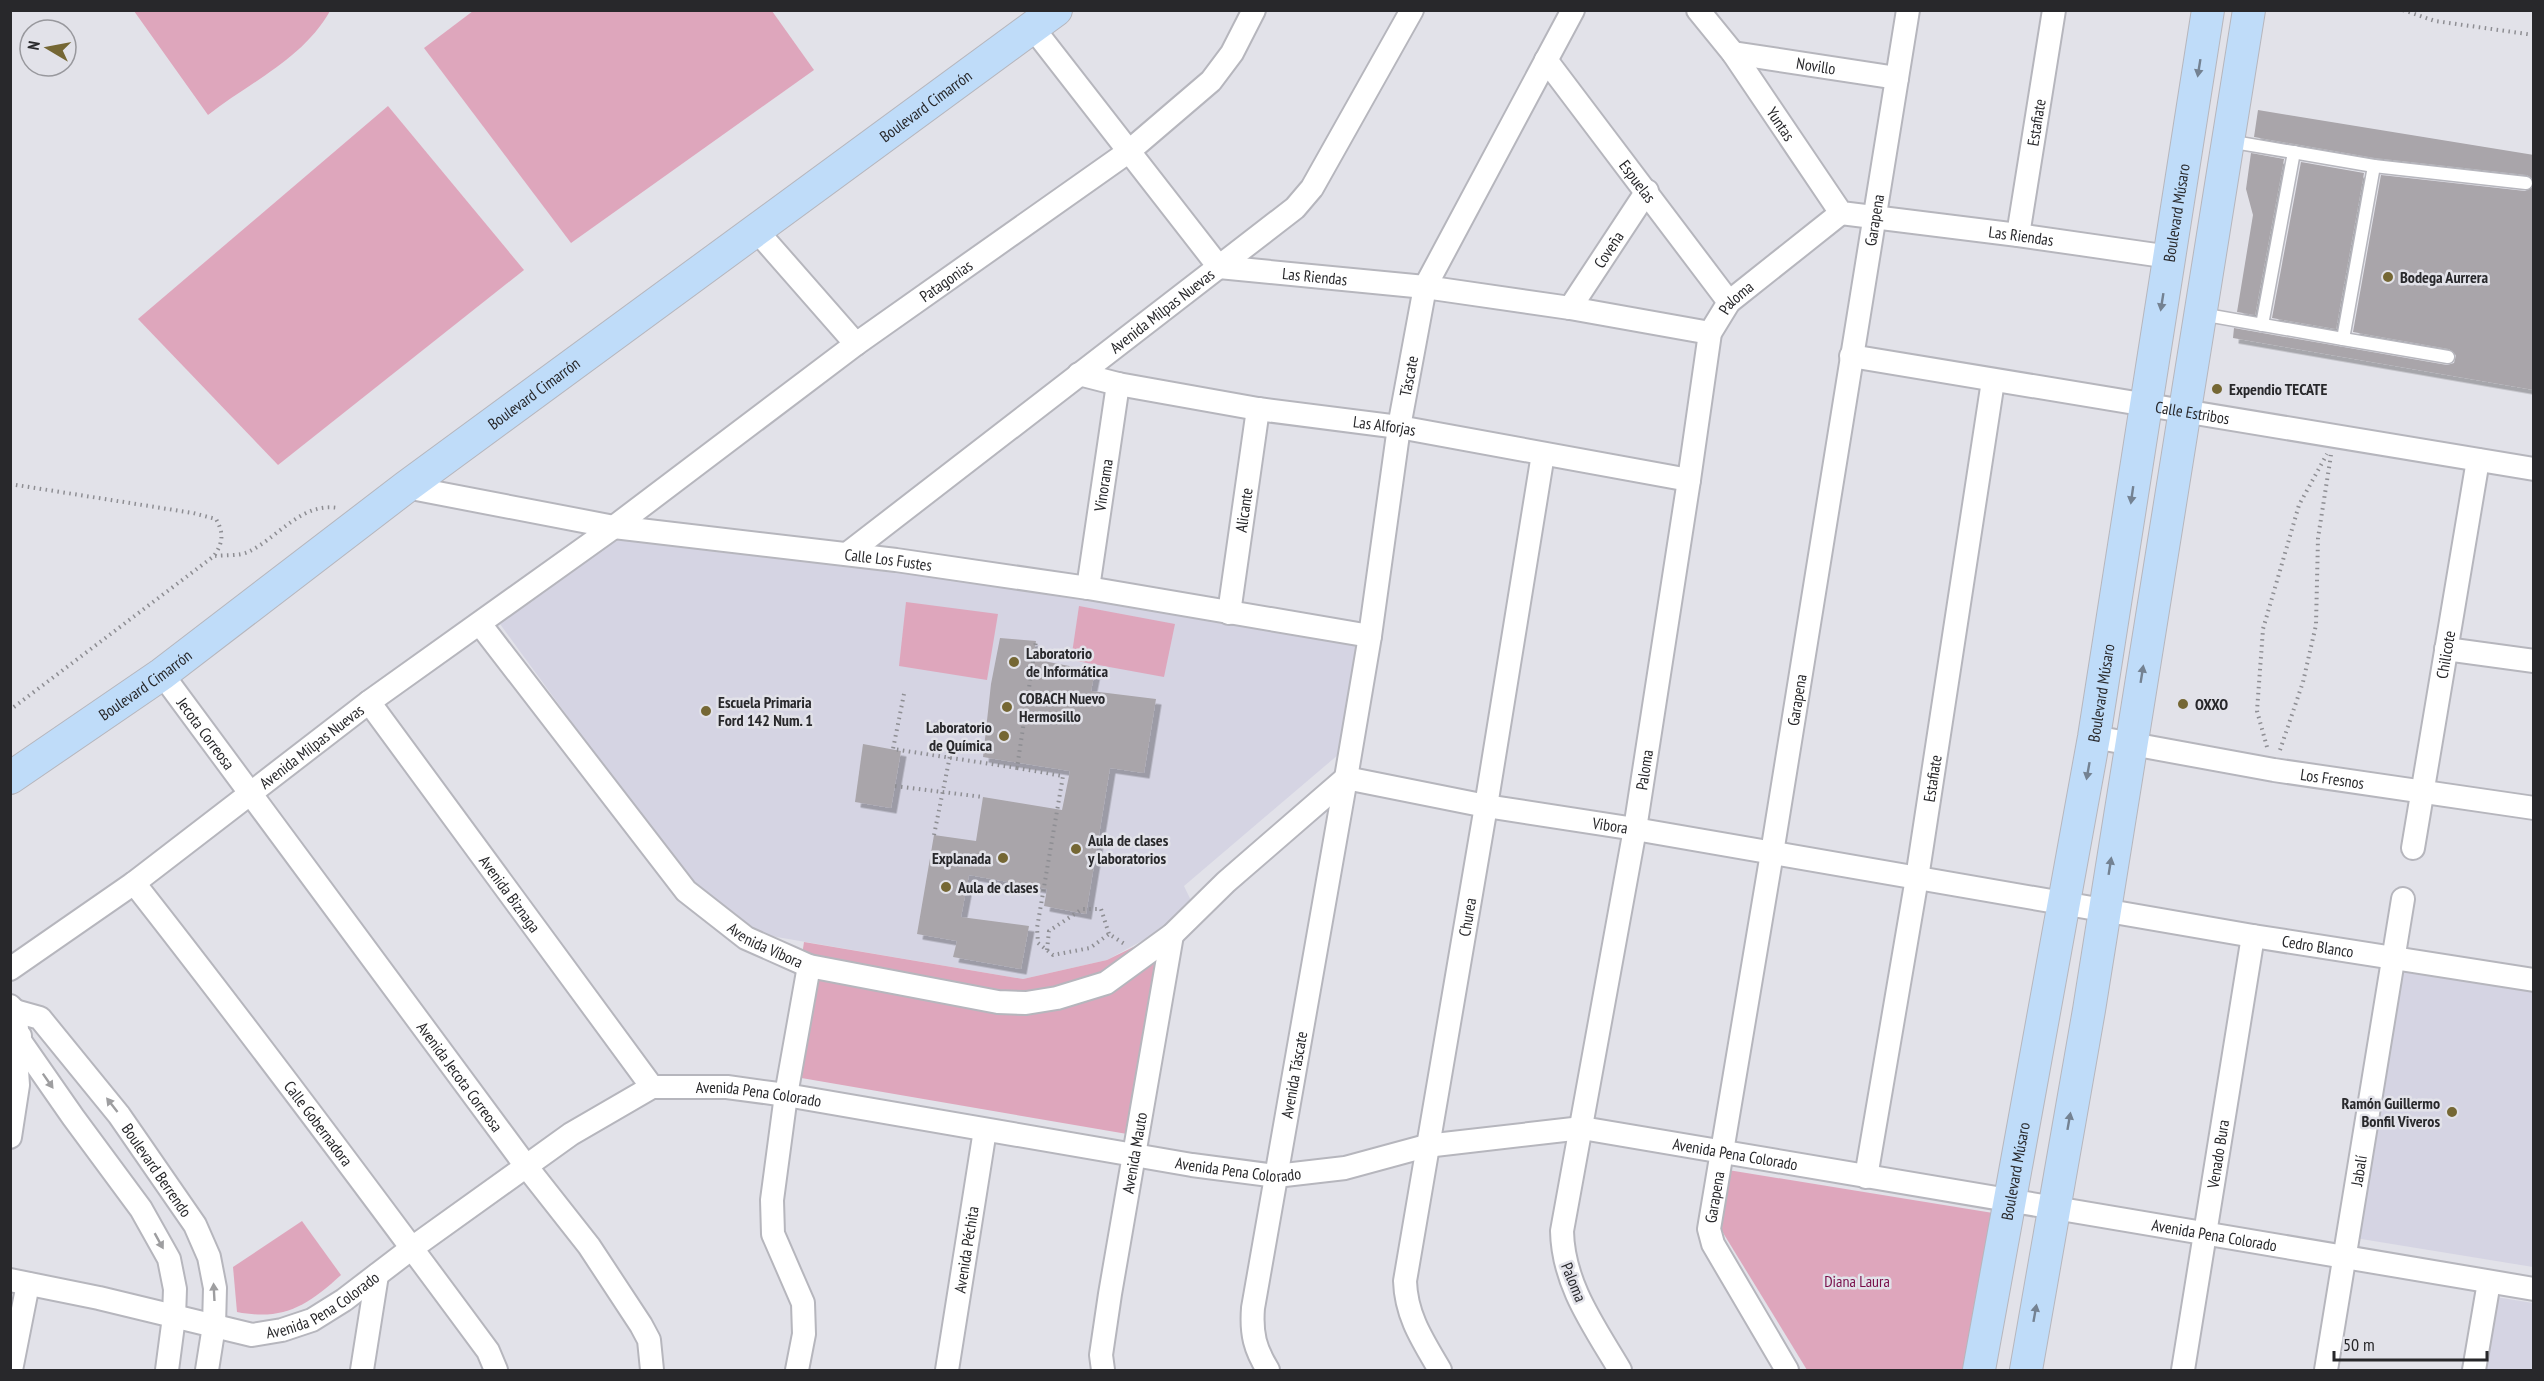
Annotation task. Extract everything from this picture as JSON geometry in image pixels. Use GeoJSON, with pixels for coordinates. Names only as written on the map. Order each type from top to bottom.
{"type":"FeatureCollection","features":[{"type":"Feature","properties":{"kind":"street","name":"Patagonias"},"geometry":{"type":"LineString","coordinates":[[614,526],[856,344],[1128,152],[1211,81],[1232,53],[1254,10]]}},
{"type":"Feature","properties":{"kind":"street","name":"Avenida Milpas Nuevas"},"geometry":{"type":"LineString","coordinates":[[847,554],[1295,208],[1312,188],[1412,10]]}},
{"type":"Feature","properties":{"kind":"street","name":"Táscate"},"geometry":{"type":"LineString","coordinates":[[1346,778],[1370,636],[1399,427],[1425,286],[1574,10]]}},
{"type":"Feature","properties":{"kind":"street","name":"Yuntas"},"geometry":{"type":"LineString","coordinates":[[1698,10],[1733,53],[1841,213]]}},
{"type":"Feature","properties":{"kind":"street","name":"Garapena"},"geometry":{"type":"LineString","coordinates":[[1787,1371],[1713,1244],[1709,1229],[1908,10]]}},
{"type":"Feature","properties":{"kind":"street","name":"Estafiate"},"geometry":{"type":"LineString","coordinates":[[2018,235],[2054,10]]}},
{"type":"Feature","properties":{"kind":"street","name":"Boulevard Músaro"},"geometry":{"type":"LineString","coordinates":[[1979,1371],[2094,737],[2208,10]]}},
{"type":"Feature","properties":{"kind":"street"},"geometry":{"type":"LineString","coordinates":[[2026,1371],[2089,1010],[2103,910],[2249,10]]}},
{"type":"Feature","properties":{"kind":"street"},"geometry":{"type":"LineString","coordinates":[[1044,19],[1128,152],[1219,267]]}},
{"type":"Feature","properties":{"kind":"street","name":"Boulevard Cimarrón"},"geometry":{"type":"LineString","coordinates":[[10,778],[162,674],[406,487],[1044,19]]}},
{"type":"Feature","properties":{"kind":"street","name":"Novillo"},"geometry":{"type":"LineString","coordinates":[[1733,53],[1897,78]]}},
{"type":"Feature","properties":{"kind":"street","name":"Espuelas"},"geometry":{"type":"LineString","coordinates":[[1546,60],[1729,302]]}},
{"type":"Feature","properties":{"kind":"street","name":"Coveña"},"geometry":{"type":"LineString","coordinates":[[1570,308],[1647,191]]}},
{"type":"Feature","properties":{"kind":"street"},"geometry":{"type":"LineString","coordinates":[[1841,213],[1874,217]]}},
{"type":"Feature","properties":{"kind":"street","name":"Paloma"},"geometry":{"type":"LineString","coordinates":[[1620,1371],[1572,1287],[1562,1250],[1562,1232],[1635,829],[1710,333],[1729,302],[1841,213]]}},
{"type":"Feature","properties":{"kind":"street","name":"Las Riendas"},"geometry":{"type":"LineString","coordinates":[[1874,217],[2170,257]]}},
{"type":"Feature","properties":{"kind":"street"},"geometry":{"type":"LineString","coordinates":[[756,230],[856,344]]}},
{"type":"Feature","properties":{"kind":"street","name":"Las Riendas"},"geometry":{"type":"LineString","coordinates":[[1219,267],[1425,286],[1570,308],[1710,333]]}},
{"type":"Feature","properties":{"kind":"street","name":"Calle Estribos"},"geometry":{"type":"LineString","coordinates":[[1851,356],[2534,469]]}},
{"type":"Feature","properties":{"kind":"street","name":"Las Alforjas"},"geometry":{"type":"LineString","coordinates":[[1079,374],[1118,384],[1258,409],[1399,427],[1689,480]]}},
{"type":"Feature","properties":{"kind":"street","name":"Estafiate"},"geometry":{"type":"LineString","coordinates":[[1866,1177],[1917,878],[1993,381]]}},
{"type":"Feature","properties":{"kind":"street","name":"Vinorama"},"geometry":{"type":"LineString","coordinates":[[1088,588],[1118,384]]}},
{"type":"Feature","properties":{"kind":"street","name":"Alicante"},"geometry":{"type":"LineString","coordinates":[[1228,613],[1258,409]]}},
{"type":"Feature","properties":{"kind":"street","name":"Churea"},"geometry":{"type":"LineString","coordinates":[[1440,1371],[1410,1317],[1405,1298],[1405,1281],[1543,454]]}},
{"type":"Feature","properties":{"kind":"street","name":"Chilicote"},"geometry":{"type":"LineString","coordinates":[[2413,848],[2478,460]]}},
{"type":"Feature","properties":{"kind":"street","name":"Calle Los Fustes"},"geometry":{"type":"LineString","coordinates":[[406,487],[614,526],[847,554],[1088,588],[1370,636]]}},
{"type":"Feature","properties":{"kind":"street","name":"Avenida Milpas Nuevas"},"geometry":{"type":"LineString","coordinates":[[10,969],[134,882],[369,702],[614,526]]}},
{"type":"Feature","properties":{"kind":"street","name":"Avenida Víbora"},"geometry":{"type":"LineString","coordinates":[[480,624],[686,891],[746,938],[809,966],[998,1002],[1026,1003],[1057,998],[1106,982],[1172,935]]}},
{"type":"Feature","properties":{"kind":"street"},"geometry":{"type":"LineString","coordinates":[[2446,649],[2534,661]]}},
{"type":"Feature","properties":{"kind":"street","name":"Jecota Correosa"},"geometry":{"type":"LineString","coordinates":[[162,674],[250,791]]}},
{"type":"Feature","properties":{"kind":"street","name":"Avenida Biznaga"},"geometry":{"type":"LineString","coordinates":[[369,702],[651,1087]]}},
{"type":"Feature","properties":{"kind":"street","name":"Los Fresnos"},"geometry":{"type":"LineString","coordinates":[[2094,737],[2274,770],[2534,808]]}},
{"type":"Feature","properties":{"kind":"street"},"geometry":{"type":"LineString","coordinates":[[1172,935],[1234,875],[1346,778]]}},
{"type":"Feature","properties":{"kind":"street","name":"Vibora"},"geometry":{"type":"LineString","coordinates":[[1346,778],[1486,806],[1635,829],[2103,910]]}},
{"type":"Feature","properties":{"kind":"street","name":"Avenida Táscate"},"geometry":{"type":"LineString","coordinates":[[1268,1371],[1256,1351],[1252,1337],[1252,1323],[1346,778]]}},
{"type":"Feature","properties":{"kind":"street","name":"Avenida Jecota Correosa"},"geometry":{"type":"LineString","coordinates":[[250,791],[526,1166],[590,1246],[649,1340],[652,1371]]}},
{"type":"Feature","properties":{"kind":"street","name":"Calle Gobernadora"},"geometry":{"type":"LineString","coordinates":[[134,882],[233,1009],[412,1248],[488,1351],[496,1371]]}},
{"type":"Feature","properties":{"kind":"street","name":"Jabalí"},"geometry":{"type":"LineString","coordinates":[[2326,1371],[2403,899]]}},
{"type":"Feature","properties":{"kind":"street","name":"Cedro Blanco"},"geometry":{"type":"LineString","coordinates":[[2103,910],[2534,980]]}},
{"type":"Feature","properties":{"kind":"street","name":"Avenida Mauto"},"geometry":{"type":"LineString","coordinates":[[1102,1371],[1101,1355],[1110,1294],[1172,935]]}},
{"type":"Feature","properties":{"kind":"street","name":"Venado Bura"},"geometry":{"type":"LineString","coordinates":[[2183,1371],[2253,936]]}},
{"type":"Feature","properties":{"kind":"street"},"geometry":{"type":"LineString","coordinates":[[797,1371],[804,1334],[803,1303],[773,1234],[772,1200],[786,1095],[809,966]]}},
{"type":"Feature","properties":{"kind":"street"},"geometry":{"type":"LineString","coordinates":[[10,1137],[17,1098],[15,1043],[18,1038],[40,1018],[13,1009],[18,1038],[73,1118],[141,1209],[169,1259],[175,1289],[174,1317],[166,1371]]}},
{"type":"Feature","properties":{"kind":"street","name":"Boulevard Berrendo"},"geometry":{"type":"LineString","coordinates":[[40,1018],[119,1115],[195,1225],[209,1257],[215,1288],[214,1326],[207,1371]]}},
{"type":"Feature","properties":{"kind":"street","name":"Avenida Pena Colorado"},"geometry":{"type":"LineString","coordinates":[[19,1282],[99,1298],[252,1335],[282,1330],[312,1320],[344,1300],[412,1248],[571,1134],[651,1087],[727,1087],[786,1095],[1134,1156],[1276,1176],[1345,1168],[1426,1146],[1582,1128],[2534,1289]]}},
{"type":"Feature","properties":{"kind":"street","name":"Avenida Péchita"},"geometry":{"type":"LineString","coordinates":[[947,1371],[985,1130]]}},
{"type":"Feature","properties":{"kind":"street"},"geometry":{"type":"LineString","coordinates":[[362,1371],[378,1275]]}},
{"type":"Feature","properties":{"kind":"street"},"geometry":{"type":"LineString","coordinates":[[11,1371],[19,1282]]}},
{"type":"Feature","properties":{"kind":"street"},"geometry":{"type":"LineString","coordinates":[[2474,1371],[2489,1282]]}},
{"type":"Feature","properties":{"kind":"lane"},"geometry":{"type":"LineString","coordinates":[[2228,141],[2374,166],[2526,183]]}},
{"type":"Feature","properties":{"kind":"lane"},"geometry":{"type":"LineString","coordinates":[[2262,325],[2294,152]]}},
{"type":"Feature","properties":{"kind":"lane"},"geometry":{"type":"LineString","coordinates":[[2343,339],[2374,166]]}},
{"type":"Feature","properties":{"kind":"lane"},"geometry":{"type":"LineString","coordinates":[[2200,314],[2448,357]]}},
{"type":"Feature","properties":{"kind":"path"},"geometry":{"type":"LineString","coordinates":[[2403,10],[2435,21],[2534,34]]}},
{"type":"Feature","properties":{"kind":"path"},"geometry":{"type":"LineString","coordinates":[[2274,770],[2257,711],[2263,629],[2299,505],[2336,437]]}},
{"type":"Feature","properties":{"kind":"path"},"geometry":{"type":"LineString","coordinates":[[2274,770],[2302,682],[2316,626],[2318,538],[2327,471],[2336,437]]}},
{"type":"Feature","properties":{"kind":"path"},"geometry":{"type":"LineString","coordinates":[[10,484],[182,511],[216,519],[222,529],[221,545],[214,556],[10,710]]}},
{"type":"Feature","properties":{"kind":"path"},"geometry":{"type":"LineString","coordinates":[[214,556],[247,553],[298,516],[331,507],[372,513]]}},
{"type":"Feature","properties":{"kind":"path"},"geometry":{"type":"LineString","coordinates":[[1017,768],[1036,640]]}},
{"type":"Feature","properties":{"kind":"path"},"geometry":{"type":"LineString","coordinates":[[904,694],[893,749],[950,756],[1063,776],[1037,928],[1038,943],[1053,955],[1090,948],[1109,934]]}},
{"type":"Feature","properties":{"kind":"path"},"geometry":{"type":"LineString","coordinates":[[934,835],[950,756]]}},
{"type":"Feature","properties":{"kind":"path"},"geometry":{"type":"LineString","coordinates":[[895,786],[983,796]]}},
{"type":"Feature","properties":{"kind":"path"},"geometry":{"type":"LineString","coordinates":[[1047,950],[1049,931],[1082,909],[1101,909],[1109,934],[1144,955]]}},
{"type":"Feature","properties":{"kind":"shaded area"},"geometry":{"type":"Polygon","coordinates":[[[594,530],[1358,634],[1339,754],[1184,886],[1196,911],[1107,960],[1023,979],[747,932],[691,885],[486,605],[594,530]]]}},
{"type":"Feature","properties":{"kind":"shaded area","name":"Ramón Guillermo Bonfil Viveros"},"geometry":{"type":"Polygon","coordinates":[[[2395,964],[2533,987],[2533,1267],[2349,1237],[2395,964]]]}},
{"type":"Feature","properties":{"kind":"shaded area"},"geometry":{"type":"Polygon","coordinates":[[[2496,1297],[2533,1303],[2533,1370],[2485,1370],[2496,1297]]]}},
{"type":"Feature","properties":{"kind":"green space"},"geometry":{"type":"Polygon","coordinates":[[[134,11],[330,11],[319,28],[291,56],[208,115],[134,11]]]}},
{"type":"Feature","properties":{"kind":"green space"},"geometry":{"type":"Polygon","coordinates":[[[473,11],[772,11],[814,70],[571,243],[424,48],[473,11]]]}},
{"type":"Feature","properties":{"kind":"green space"},"geometry":{"type":"Polygon","coordinates":[[[388,106],[524,270],[278,465],[138,319],[388,106]]]}},
{"type":"Feature","properties":{"kind":"green space"},"geometry":{"type":"Polygon","coordinates":[[[906,602],[998,614],[987,680],[899,666],[906,602]]]}},
{"type":"Feature","properties":{"kind":"green space"},"geometry":{"type":"Polygon","coordinates":[[[1079,606],[1175,624],[1164,677],[1071,660],[1079,606]]]}},
{"type":"Feature","properties":{"kind":"green space"},"geometry":{"type":"Polygon","coordinates":[[[1176,926],[1133,1135],[784,1075],[804,942],[1023,979],[1107,960],[1176,926]]]}},
{"type":"Feature","properties":{"kind":"green space","name":"Diana Laura"},"geometry":{"type":"Polygon","coordinates":[[[1722,1169],[1993,1213],[1967,1370],[1807,1370],[1714,1218],[1722,1169]]]}},
{"type":"Feature","properties":{"kind":"green space"},"geometry":{"type":"Polygon","coordinates":[[[302,1221],[341,1275],[317,1295],[294,1308],[268,1314],[237,1312],[233,1267],[302,1221]]]}},
{"type":"Feature","properties":{"kind":"building"},"geometry":{"type":"Polygon","coordinates":[[[2258,110],[2534,155],[2534,180],[2527,175],[2375,158],[2254,137],[2258,110]]]}},
{"type":"Feature","properties":{"kind":"building"},"geometry":{"type":"Polygon","coordinates":[[[2251,153],[2284,159],[2255,315],[2237,312],[2253,215],[2246,189],[2251,153]]]}},
{"type":"Feature","properties":{"kind":"building"},"geometry":{"type":"Polygon","coordinates":[[[2301,162],[2364,173],[2336,329],[2272,318],[2301,162]]]}},
{"type":"Feature","properties":{"kind":"building"},"geometry":{"type":"Polygon","coordinates":[[[2381,175],[2525,191],[2534,186],[2534,390],[2233,338],[2234,328],[2447,365],[2454,363],[2456,355],[2449,349],[2353,332],[2381,175]]]}},
{"type":"Feature","properties":{"kind":"building"},"geometry":{"type":"Polygon","coordinates":[[[1000,638],[1036,641],[1033,659],[1095,671],[1091,691],[1156,699],[1144,773],[1110,768],[1086,914],[1044,906],[1047,889],[969,875],[961,917],[1029,926],[1021,969],[953,957],[957,941],[917,934],[934,835],[976,841],[983,797],[1062,810],[1070,771],[983,757],[991,684],[1000,638]]]}},
{"type":"Feature","properties":{"kind":"building"},"geometry":{"type":"Polygon","coordinates":[[[863,744],[901,751],[891,808],[855,802],[863,744]]]}},
{"type":"Feature","properties":{"kind":"place","name":"Bodega Aurrera"},"geometry":{"type":"Point","coordinates":[2388,277]}},
{"type":"Feature","properties":{"kind":"place","name":"Expendio TECATE"},"geometry":{"type":"Point","coordinates":[2217,389]}},
{"type":"Feature","properties":{"kind":"place","name":"Laboratorio de Informática"},"geometry":{"type":"Point","coordinates":[1014,662]}},
{"type":"Feature","properties":{"kind":"place","name":"OXXO"},"geometry":{"type":"Point","coordinates":[2183,704]}},
{"type":"Feature","properties":{"kind":"place","name":"COBACH Nuevo Hermosillo"},"geometry":{"type":"Point","coordinates":[1007,707]}},
{"type":"Feature","properties":{"kind":"place","name":"Escuela Primaria Ford 142 Num. 1"},"geometry":{"type":"Point","coordinates":[706,711]}},
{"type":"Feature","properties":{"kind":"place","name":"Laboratorio de Química"},"geometry":{"type":"Point","coordinates":[1004,736]}},
{"type":"Feature","properties":{"kind":"place","name":"Aula de clases y laboratorios"},"geometry":{"type":"Point","coordinates":[1076,849]}},
{"type":"Feature","properties":{"kind":"place","name":"Explanada"},"geometry":{"type":"Point","coordinates":[1003,858]}},
{"type":"Feature","properties":{"kind":"place","name":"Aula de clases"},"geometry":{"type":"Point","coordinates":[946,887]}},
{"type":"Feature","properties":{"kind":"place","name":"Ramón Guillermo Bonfil Viveros"},"geometry":{"type":"Point","coordinates":[2452,1112]}}]}
